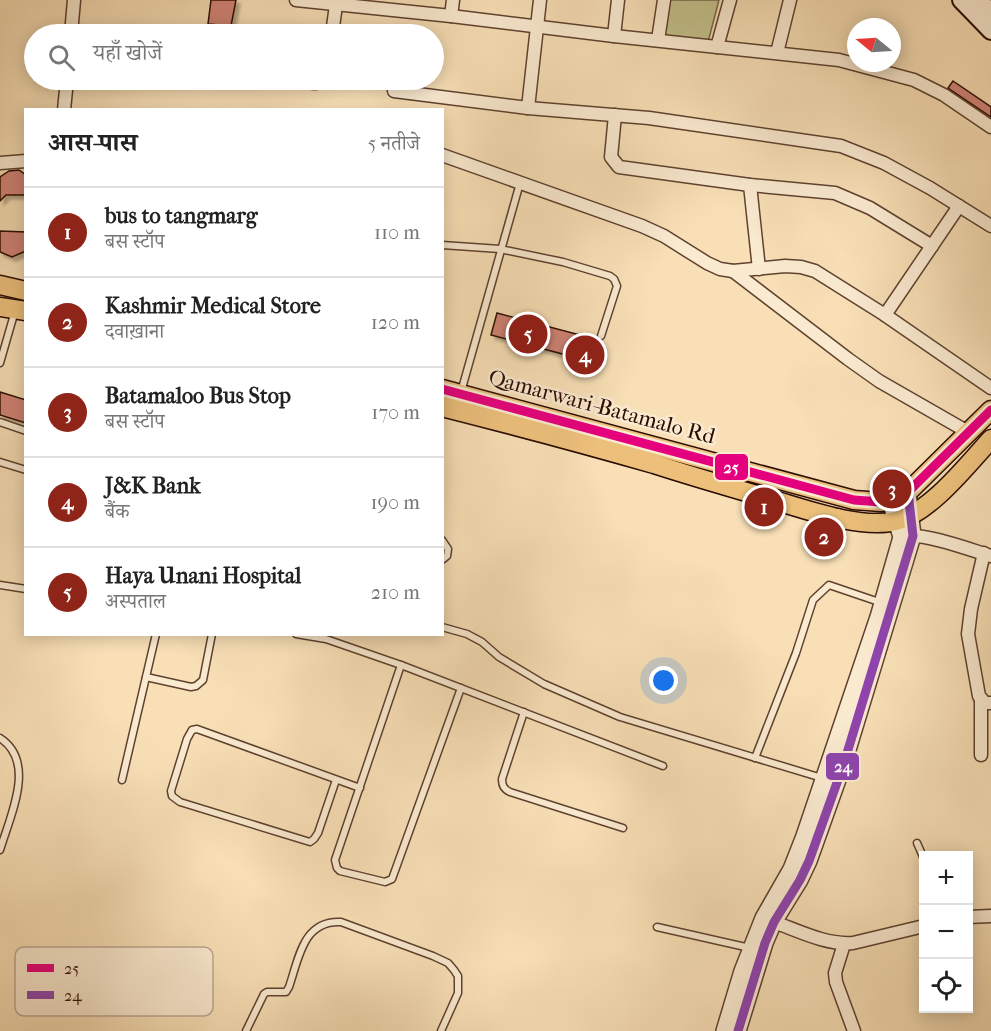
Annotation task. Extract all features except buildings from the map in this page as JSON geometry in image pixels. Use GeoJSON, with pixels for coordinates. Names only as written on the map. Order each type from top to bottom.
{"type":"FeatureCollection","features":[{"type":"Feature","properties":{"kind":"main road"},"geometry":{"type":"LineString","coordinates":[[961,0],[991,31]]}},
{"type":"Feature","properties":{"kind":"main road"},"geometry":{"type":"LineString","coordinates":[[979,0],[991,12]]}},
{"type":"Feature","properties":{"kind":"main road"},"geometry":{"type":"LineString","coordinates":[[0,285],[24,291]]}},
{"type":"Feature","properties":{"kind":"main road","name":"Qamarwari-Batamalo Rd"},"geometry":{"type":"LineString","coordinates":[[444,390],[854,500],[881,502],[908,492],[991,410]]}},
{"type":"Feature","properties":{"kind":"main road","name":"Qamarwari-Batamalo Rd"},"geometry":{"type":"LineString","coordinates":[[444,408],[561,437],[850,521],[906,527]]}},
{"type":"Feature","properties":{"kind":"main road"},"geometry":{"type":"LineString","coordinates":[[906,527],[946,489],[991,439]]}},
{"type":"Feature","properties":{"kind":"street"},"geometry":{"type":"LineString","coordinates":[[71,24],[74,0]]}},
{"type":"Feature","properties":{"kind":"street"},"geometry":{"type":"LineString","coordinates":[[296,0],[336,5],[366,4],[614,36],[839,60],[914,80],[944,95],[991,127]]}},
{"type":"Feature","properties":{"kind":"street"},"geometry":{"type":"LineString","coordinates":[[451,16],[453,0]]}},
{"type":"Feature","properties":{"kind":"street"},"geometry":{"type":"LineString","coordinates":[[528,108],[540,0]]}},
{"type":"Feature","properties":{"kind":"street"},"geometry":{"type":"LineString","coordinates":[[614,36],[618,0]]}},
{"type":"Feature","properties":{"kind":"street"},"geometry":{"type":"LineString","coordinates":[[658,40],[664,0]]}},
{"type":"Feature","properties":{"kind":"street"},"geometry":{"type":"LineString","coordinates":[[717,47],[730,0]]}},
{"type":"Feature","properties":{"kind":"street"},"geometry":{"type":"LineString","coordinates":[[777,53],[790,0]]}},
{"type":"Feature","properties":{"kind":"street"},"geometry":{"type":"LineString","coordinates":[[333,24],[336,5]]}},
{"type":"Feature","properties":{"kind":"street"},"geometry":{"type":"LineString","coordinates":[[64,108],[66,90]]}},
{"type":"Feature","properties":{"kind":"street"},"geometry":{"type":"LineString","coordinates":[[394,91],[528,108],[649,118],[841,146],[884,163],[991,226]]}},
{"type":"Feature","properties":{"kind":"street"},"geometry":{"type":"LineString","coordinates":[[615,115],[611,157],[619,166],[750,185],[814,190],[851,199],[932,246]]}},
{"type":"Feature","properties":{"kind":"street"},"geometry":{"type":"LineString","coordinates":[[444,156],[642,226],[664,236],[720,269],[733,271],[801,267],[814,271],[885,315],[991,388]]}},
{"type":"Feature","properties":{"kind":"street"},"geometry":{"type":"LineString","coordinates":[[0,163],[24,161]]}},
{"type":"Feature","properties":{"kind":"street"},"geometry":{"type":"LineString","coordinates":[[750,185],[759,269]]}},
{"type":"Feature","properties":{"kind":"street"},"geometry":{"type":"LineString","coordinates":[[885,315],[959,206]]}},
{"type":"Feature","properties":{"kind":"street"},"geometry":{"type":"LineString","coordinates":[[733,271],[879,381],[969,431]]}},
{"type":"Feature","properties":{"kind":"street"},"geometry":{"type":"LineString","coordinates":[[738,1031],[765,943],[774,922],[801,880],[844,763],[906,527],[908,492]]}},
{"type":"Feature","properties":{"kind":"street"},"geometry":{"type":"LineString","coordinates":[[890,498],[906,527],[987,555],[971,609],[968,634],[986,702],[981,754]]}},
{"type":"Feature","properties":{"kind":"street"},"geometry":{"type":"LineString","coordinates":[[724,1031],[742,971],[763,918],[791,869],[804,836],[906,527]]}},
{"type":"Feature","properties":{"kind":"street"},"geometry":{"type":"LineString","coordinates":[[973,917],[991,916]]}},
{"type":"Feature","properties":{"kind":"street"},"geometry":{"type":"LineString","coordinates":[[774,922],[843,944],[919,927]]}},
{"type":"Feature","properties":{"kind":"street"},"geometry":{"type":"LineString","coordinates":[[843,944],[835,973],[836,982],[854,1031]]}},
{"type":"Feature","properties":{"kind":"lane"},"geometry":{"type":"LineString","coordinates":[[460,394],[520,182]]}},
{"type":"Feature","properties":{"kind":"lane"},"geometry":{"type":"LineString","coordinates":[[444,245],[500,249],[563,262],[614,279],[617,286],[601,336]]}},
{"type":"Feature","properties":{"kind":"lane"},"geometry":{"type":"LineString","coordinates":[[0,363],[14,309]]}},
{"type":"Feature","properties":{"kind":"lane"},"geometry":{"type":"LineString","coordinates":[[0,422],[24,429]]}},
{"type":"Feature","properties":{"kind":"lane"},"geometry":{"type":"LineString","coordinates":[[0,462],[24,469]]}},
{"type":"Feature","properties":{"kind":"lane"},"geometry":{"type":"LineString","coordinates":[[444,543],[448,549],[447,556],[444,558]]}},
{"type":"Feature","properties":{"kind":"lane"},"geometry":{"type":"LineString","coordinates":[[0,585],[24,589]]}},
{"type":"Feature","properties":{"kind":"lane"},"geometry":{"type":"LineString","coordinates":[[755,758],[796,653],[813,600],[829,585],[882,603]]}},
{"type":"Feature","properties":{"kind":"lane"},"geometry":{"type":"LineString","coordinates":[[444,628],[467,634],[482,642],[499,657],[544,684],[620,717],[823,778]]}},
{"type":"Feature","properties":{"kind":"lane"},"geometry":{"type":"LineString","coordinates":[[122,780],[156,636]]}},
{"type":"Feature","properties":{"kind":"lane"},"geometry":{"type":"LineString","coordinates":[[146,677],[191,687],[200,684],[203,680],[212,636]]}},
{"type":"Feature","properties":{"kind":"lane"},"geometry":{"type":"LineString","coordinates":[[308,636],[326,639],[401,665],[663,766]]}},
{"type":"Feature","properties":{"kind":"lane"},"geometry":{"type":"LineString","coordinates":[[401,665],[335,864],[340,871],[389,881],[394,875],[461,688]]}},
{"type":"Feature","properties":{"kind":"lane"},"geometry":{"type":"LineString","coordinates":[[524,712],[502,779],[504,789],[623,828]]}},
{"type":"Feature","properties":{"kind":"lane"},"geometry":{"type":"LineString","coordinates":[[336,780],[318,833],[310,842],[180,802],[172,796],[171,791],[187,739],[192,730],[197,729],[360,788]]}},
{"type":"Feature","properties":{"kind":"lane"},"geometry":{"type":"LineString","coordinates":[[0,738],[11,745],[19,766],[19,784],[0,850]]}},
{"type":"Feature","properties":{"kind":"lane"},"geometry":{"type":"LineString","coordinates":[[917,843],[920,851]]}},
{"type":"Feature","properties":{"kind":"lane"},"geometry":{"type":"LineString","coordinates":[[246,1031],[264,994],[286,992],[310,932],[330,921],[341,922],[448,963],[458,976],[459,985],[458,993],[441,1031]]}},
{"type":"Feature","properties":{"kind":"lane"},"geometry":{"type":"LineString","coordinates":[[657,927],[751,948]]}},
{"type":"Feature","properties":{"kind":"shaded area"},"geometry":{"type":"Polygon","coordinates":[[[664,0],[719,0],[707,46],[658,40],[664,0]]]}},
{"type":"Feature","properties":{"kind":"transit line","name":"25"},"geometry":{"type":"LineString","coordinates":[[444,390],[854,500],[881,502],[908,492],[991,410]]}},
{"type":"Feature","properties":{"kind":"transit line","name":"24"},"geometry":{"type":"LineString","coordinates":[[738,1031],[765,943],[774,922],[809,861],[844,763],[913,536],[908,492]]}},
{"type":"Feature","properties":{"kind":"place","name":"Haya Unani Hospital"},"geometry":{"type":"Point","coordinates":[528,334]}},
{"type":"Feature","properties":{"kind":"place","name":"J&K Bank"},"geometry":{"type":"Point","coordinates":[585,355]}},
{"type":"Feature","properties":{"kind":"place","name":"Batamaloo Bus Stop"},"geometry":{"type":"Point","coordinates":[892,489]}},
{"type":"Feature","properties":{"kind":"place","name":"bus to tangmarg"},"geometry":{"type":"Point","coordinates":[764,507]}},
{"type":"Feature","properties":{"kind":"place","name":"Kashmir Medical Store"},"geometry":{"type":"Point","coordinates":[824,537]}}]}
